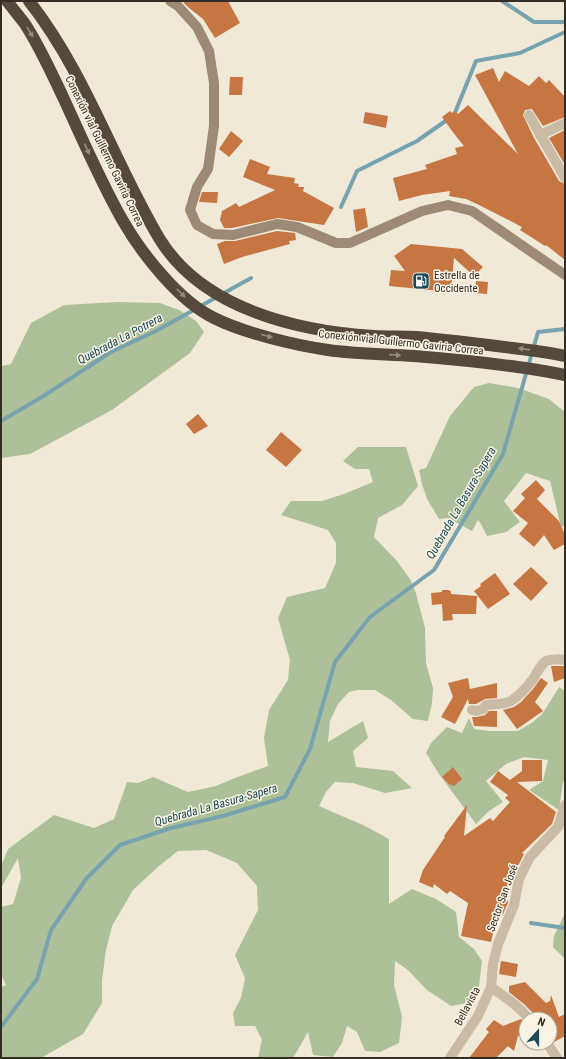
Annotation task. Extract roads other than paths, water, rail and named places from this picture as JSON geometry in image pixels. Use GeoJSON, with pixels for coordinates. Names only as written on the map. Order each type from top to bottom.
{"type":"FeatureCollection","features":[{"type":"Feature","properties":{"kind":"highway","name":"Conexión vial Guillermo Gaviria Correa"},"geometry":{"type":"LineString","coordinates":[[7,1],[25,24],[44,56],[88,152],[122,220],[154,265],[184,297],[212,317],[230,325],[262,335],[329,350],[416,356],[565,375]]}},
{"type":"Feature","properties":{"kind":"highway","name":"Conexión vial Guillermo Gaviria Correa"},"geometry":{"type":"LineString","coordinates":[[29,1],[54,36],[74,69],[134,193],[159,238],[169,252],[195,278],[210,290],[243,308],[296,325],[372,336],[442,339],[561,355]]}},
{"type":"Feature","properties":{"kind":"street"},"geometry":{"type":"LineString","coordinates":[[170,1],[178,6],[197,27],[209,51],[214,84],[214,126],[208,169],[197,187],[190,210],[197,225],[212,234],[233,235],[277,224],[297,227],[336,244],[350,243],[422,211],[448,206],[472,210],[565,276]]}},
{"type":"Feature","properties":{"kind":"street"},"geometry":{"type":"LineString","coordinates":[[529,115],[565,178]]}},
{"type":"Feature","properties":{"kind":"street"},"geometry":{"type":"LineString","coordinates":[[540,135],[565,123]]}},
{"type":"Feature","properties":{"kind":"street"},"geometry":{"type":"LineString","coordinates":[[472,710],[483,709],[486,705],[510,702],[517,697],[533,679],[543,664],[548,660],[565,660]]}},
{"type":"Feature","properties":{"kind":"street"},"geometry":{"type":"LineString","coordinates":[[565,796],[565,801]]}},
{"type":"Feature","properties":{"kind":"street","name":"Sector San José"},"geometry":{"type":"LineString","coordinates":[[491,987],[493,964],[498,944],[514,905],[519,879],[530,857],[558,827],[565,805]]}},
{"type":"Feature","properties":{"kind":"street","name":"Bellavista"},"geometry":{"type":"LineString","coordinates":[[450,1058],[478,1016],[491,987],[514,1003],[522,1011]]}},
{"type":"Feature","properties":{"kind":"waterway"},"geometry":{"type":"LineString","coordinates":[[502,1],[534,22],[565,22]]}},
{"type":"Feature","properties":{"kind":"waterway"},"geometry":{"type":"LineString","coordinates":[[341,207],[357,171],[417,141],[454,115],[476,61],[520,53],[565,32]]}},
{"type":"Feature","properties":{"kind":"waterway","name":"Quebrada La Potrera"},"geometry":{"type":"LineString","coordinates":[[1,421],[42,397],[111,352],[156,331],[251,278]]}},
{"type":"Feature","properties":{"kind":"waterway","name":"Quebrada La Basura-Sapera"},"geometry":{"type":"LineString","coordinates":[[1,1027],[37,979],[51,930],[86,879],[120,845],[171,828],[223,816],[285,797],[310,749],[335,662],[370,617],[434,570],[503,454],[538,332],[565,329]]}},
{"type":"Feature","properties":{"kind":"waterway"},"geometry":{"type":"LineString","coordinates":[[531,923],[565,928]]}},
{"type":"Feature","properties":{"kind":"place","name":"Estrella de Occidente"},"geometry":{"type":"Point","coordinates":[421,281]}}]}
